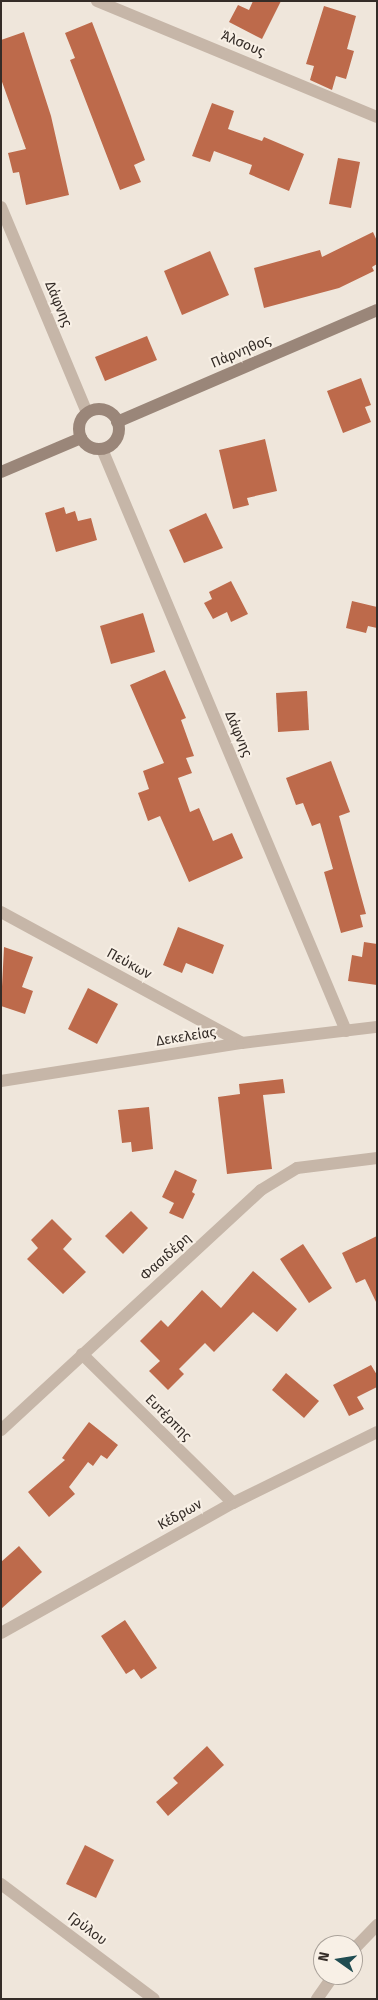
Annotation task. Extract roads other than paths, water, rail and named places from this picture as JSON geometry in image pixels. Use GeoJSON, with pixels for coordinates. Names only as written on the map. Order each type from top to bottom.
{"type":"FeatureCollection","features":[{"type":"Feature","properties":{"kind":"street","name":"Άλσους"},"geometry":{"type":"LineString","coordinates":[[97,1],[377,117]]}},
{"type":"Feature","properties":{"kind":"street","name":"Δάφνης"},"geometry":{"type":"LineString","coordinates":[[1,207],[87,413]]}},
{"type":"Feature","properties":{"kind":"street","name":"Πάρνηθος"},"geometry":{"type":"LineString","coordinates":[[117,422],[377,310]]}},
{"type":"Feature","properties":{"kind":"street"},"geometry":{"type":"LineString","coordinates":[[107,412],[117,422],[116,438],[102,449],[90,447],[81,438],[79,426],[87,413],[107,412]]}},
{"type":"Feature","properties":{"kind":"street"},"geometry":{"type":"LineString","coordinates":[[1,472],[81,438]]}},
{"type":"Feature","properties":{"kind":"street","name":"Δάφνης"},"geometry":{"type":"LineString","coordinates":[[102,449],[346,1031]]}},
{"type":"Feature","properties":{"kind":"street","name":"Πεύκων"},"geometry":{"type":"LineString","coordinates":[[1,912],[242,1043]]}},
{"type":"Feature","properties":{"kind":"street","name":"Δεκελείας"},"geometry":{"type":"LineString","coordinates":[[1,1080],[242,1043],[377,1027]]}},
{"type":"Feature","properties":{"kind":"street","name":"Φασιδέρη"},"geometry":{"type":"LineString","coordinates":[[1,1430],[261,1190],[297,1168],[377,1158]]}},
{"type":"Feature","properties":{"kind":"street","name":"Ευτέρπης"},"geometry":{"type":"LineString","coordinates":[[82,1354],[233,1503]]}},
{"type":"Feature","properties":{"kind":"street","name":"Κέδρων"},"geometry":{"type":"LineString","coordinates":[[1,1633],[233,1503],[377,1432]]}},
{"type":"Feature","properties":{"kind":"street","name":"Γρύλου"},"geometry":{"type":"LineString","coordinates":[[1,1884],[154,1999]]}},
{"type":"Feature","properties":{"kind":"street"},"geometry":{"type":"LineString","coordinates":[[363,1940],[377,1925]]}},
{"type":"Feature","properties":{"kind":"street"},"geometry":{"type":"LineString","coordinates":[[317,1999],[327,1985]]}}]}
